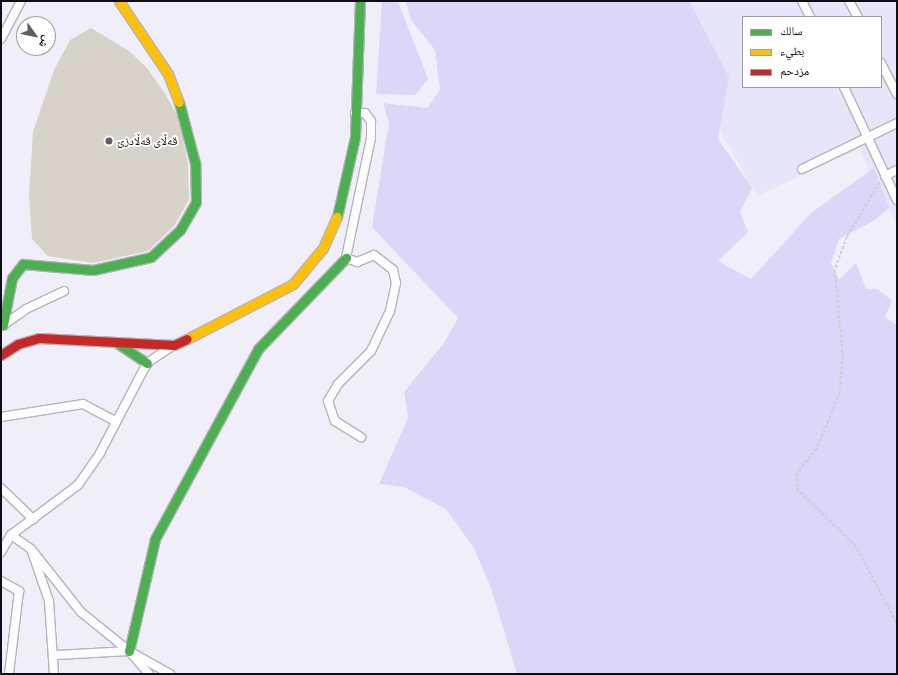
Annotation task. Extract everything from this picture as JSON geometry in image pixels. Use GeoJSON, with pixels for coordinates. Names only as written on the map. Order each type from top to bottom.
{"type":"FeatureCollection","features":[{"type":"Feature","properties":{"kind":"street"},"geometry":{"type":"LineString","coordinates":[[1,39],[21,1]]}},
{"type":"Feature","properties":{"kind":"street"},"geometry":{"type":"LineString","coordinates":[[2,325],[12,278],[23,264],[94,270],[151,257],[180,230],[196,202],[195,163],[185,116],[168,74],[120,1]]}},
{"type":"Feature","properties":{"kind":"street"},"geometry":{"type":"LineString","coordinates":[[1,552],[11,535],[68,495],[85,477],[147,363],[174,345],[222,323],[292,284],[310,266],[334,228],[340,210],[355,137],[360,1]]}},
{"type":"Feature","properties":{"kind":"street"},"geometry":{"type":"LineString","coordinates":[[802,1],[810,16]]}},
{"type":"Feature","properties":{"kind":"street"},"geometry":{"type":"LineString","coordinates":[[849,1],[857,16]]}},
{"type":"Feature","properties":{"kind":"street"},"geometry":{"type":"LineString","coordinates":[[882,65],[897,94]]}},
{"type":"Feature","properties":{"kind":"street"},"geometry":{"type":"LineString","coordinates":[[844,88],[897,200]]}},
{"type":"Feature","properties":{"kind":"street"},"geometry":{"type":"LineString","coordinates":[[130,651],[155,539],[258,349],[346,258],[371,138],[371,121],[365,113],[355,113]]}},
{"type":"Feature","properties":{"kind":"street"},"geometry":{"type":"LineString","coordinates":[[802,169],[897,124]]}},
{"type":"Feature","properties":{"kind":"street"},"geometry":{"type":"LineString","coordinates":[[885,176],[897,170]]}},
{"type":"Feature","properties":{"kind":"street"},"geometry":{"type":"LineString","coordinates":[[346,258],[357,262],[377,257],[393,270],[396,283],[390,311],[371,350],[338,384],[328,401],[335,421],[361,437]]}},
{"type":"Feature","properties":{"kind":"street"},"geometry":{"type":"LineString","coordinates":[[2,325],[26,308],[64,291]]}},
{"type":"Feature","properties":{"kind":"street"},"geometry":{"type":"LineString","coordinates":[[1,355],[18,344],[39,338],[174,345]]}},
{"type":"Feature","properties":{"kind":"street"},"geometry":{"type":"LineString","coordinates":[[114,342],[147,363]]}},
{"type":"Feature","properties":{"kind":"street"},"geometry":{"type":"LineString","coordinates":[[1,417],[83,404],[115,421]]}},
{"type":"Feature","properties":{"kind":"street"},"geometry":{"type":"LineString","coordinates":[[1,488],[33,519]]}},
{"type":"Feature","properties":{"kind":"street"},"geometry":{"type":"LineString","coordinates":[[11,535],[32,549],[81,612],[130,651],[170,674]]}},
{"type":"Feature","properties":{"kind":"street"},"geometry":{"type":"LineString","coordinates":[[32,549],[49,601],[49,650],[54,674]]}},
{"type":"Feature","properties":{"kind":"street"},"geometry":{"type":"LineString","coordinates":[[1,581],[19,591],[9,674]]}},
{"type":"Feature","properties":{"kind":"street"},"geometry":{"type":"LineString","coordinates":[[57,655],[130,651]]}},
{"type":"Feature","properties":{"kind":"street"},"geometry":{"type":"LineString","coordinates":[[130,651],[149,674]]}},
{"type":"Feature","properties":{"kind":"path"},"geometry":{"type":"LineString","coordinates":[[885,176],[847,237],[835,270],[842,356],[840,393],[817,449],[797,473],[797,489],[854,545],[897,623]]}},
{"type":"Feature","properties":{"kind":"shaded area"},"geometry":{"type":"Polygon","coordinates":[[[382,1],[398,1],[428,79],[415,95],[376,94],[382,1]]]}},
{"type":"Feature","properties":{"kind":"shaded area"},"geometry":{"type":"Polygon","coordinates":[[[406,1],[689,1],[729,77],[718,139],[752,188],[740,212],[748,232],[718,261],[751,279],[811,213],[874,168],[889,208],[875,220],[839,239],[831,263],[839,280],[856,263],[866,289],[878,289],[892,301],[885,317],[897,325],[897,674],[517,674],[491,588],[474,548],[446,509],[404,487],[379,484],[408,418],[404,392],[444,343],[458,318],[372,227],[389,123],[383,103],[427,108],[440,90],[435,50],[411,20],[406,1]]]}},
{"type":"Feature","properties":{"kind":"shaded area"},"geometry":{"type":"Polygon","coordinates":[[[648,1],[897,1],[897,225],[859,149],[757,196],[648,1]]]}},
{"type":"Feature","properties":{"kind":"building","name":"قەڵای قەڵادزێ"},"geometry":{"type":"Polygon","coordinates":[[[91,28],[129,51],[147,68],[166,95],[179,119],[188,164],[189,200],[174,226],[148,251],[93,263],[48,256],[32,239],[29,194],[33,132],[54,70],[70,40],[91,28]]]}},
{"type":"Feature","properties":{"kind":"traffic: fast"},"geometry":{"type":"LineString","coordinates":[[337,217],[355,137],[360,1]]}},
{"type":"Feature","properties":{"kind":"traffic: fast"},"geometry":{"type":"LineString","coordinates":[[3,325],[12,278],[23,264],[93,270],[151,257],[180,230],[196,202],[195,163],[179,102]]}},
{"type":"Feature","properties":{"kind":"traffic: fast"},"geometry":{"type":"LineString","coordinates":[[129,651],[155,539],[258,349],[346,258]]}},
{"type":"Feature","properties":{"kind":"traffic: fast"},"geometry":{"type":"LineString","coordinates":[[117,343],[147,363]]}},
{"type":"Feature","properties":{"kind":"traffic: slow"},"geometry":{"type":"LineString","coordinates":[[119,1],[168,74],[179,102]]}},
{"type":"Feature","properties":{"kind":"traffic: slow"},"geometry":{"type":"LineString","coordinates":[[187,339],[293,284],[323,248],[337,217]]}},
{"type":"Feature","properties":{"kind":"traffic: jam"},"geometry":{"type":"LineString","coordinates":[[1,355],[18,344],[39,338],[174,345],[187,339]]}},
{"type":"Feature","properties":{"kind":"place","name":"قەڵای قەڵادزێ"},"geometry":{"type":"Point","coordinates":[109,141]}}]}
